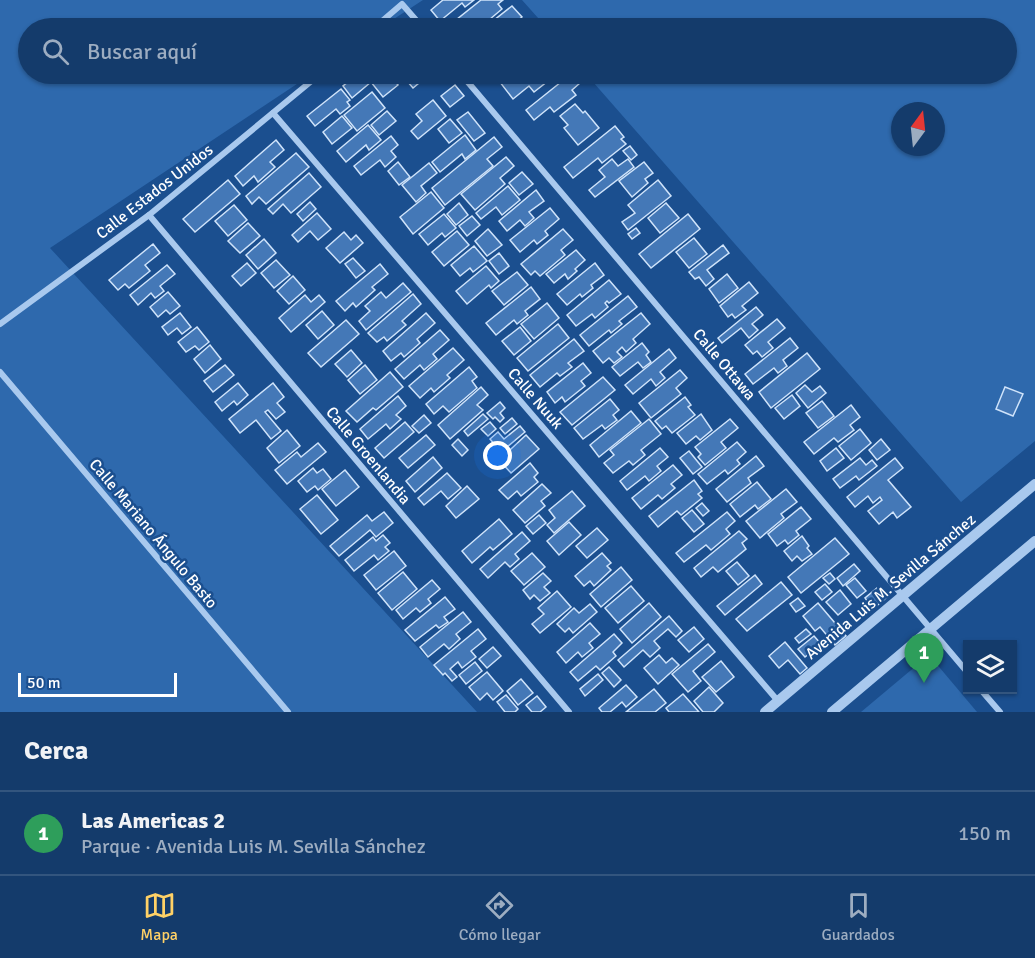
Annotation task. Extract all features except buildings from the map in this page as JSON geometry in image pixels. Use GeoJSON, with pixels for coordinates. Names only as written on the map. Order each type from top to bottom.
{"type":"FeatureCollection","features":[{"type":"Feature","properties":{"kind":"street"},"geometry":{"type":"LineString","coordinates":[[386,18],[402,4],[414,18]]}},
{"type":"Feature","properties":{"kind":"street","name":"Calle Estados Unidos"},"geometry":{"type":"LineString","coordinates":[[0,324],[149,215],[308,84]]}},
{"type":"Feature","properties":{"kind":"street","name":"Calle Ottawa"},"geometry":{"type":"LineString","coordinates":[[469,84],[963,667]]}},
{"type":"Feature","properties":{"kind":"street","name":"Calle Nuuk"},"geometry":{"type":"LineString","coordinates":[[273,113],[778,700]]}},
{"type":"Feature","properties":{"kind":"street","name":"Calle Groenlandia"},"geometry":{"type":"LineString","coordinates":[[149,215],[568,712]]}},
{"type":"Feature","properties":{"kind":"street","name":"Calle Mariano Ángulo Basto"},"geometry":{"type":"LineString","coordinates":[[0,372],[288,712]]}},
{"type":"Feature","properties":{"kind":"street","name":"Avenida Luis M. Sevilla Sánchez"},"geometry":{"type":"LineString","coordinates":[[765,712],[1035,484]]}},
{"type":"Feature","properties":{"kind":"street"},"geometry":{"type":"LineString","coordinates":[[831,712],[1035,541]]}},
{"type":"Feature","properties":{"kind":"street"},"geometry":{"type":"LineString","coordinates":[[984,694],[1000,712]]}},
{"type":"Feature","properties":{"kind":"shaded area"},"geometry":{"type":"Polygon","coordinates":[[[0,0],[423,0],[395,18],[18,18],[18,84],[297,84],[50,248],[477,712],[0,712],[0,0]]]}},
{"type":"Feature","properties":{"kind":"shaded area"},"geometry":{"type":"Polygon","coordinates":[[[522,0],[1035,0],[1035,441],[961,502],[595,84],[1017,84],[1017,18],[538,18],[522,0]]]}},
{"type":"Feature","properties":{"kind":"shaded area"},"geometry":{"type":"Polygon","coordinates":[[[929,655],[977,712],[861,712],[929,655]]]}},
{"type":"Feature","properties":{"kind":"place","name":"Las Americas 2"},"geometry":{"type":"Point","coordinates":[924,683]}}]}
